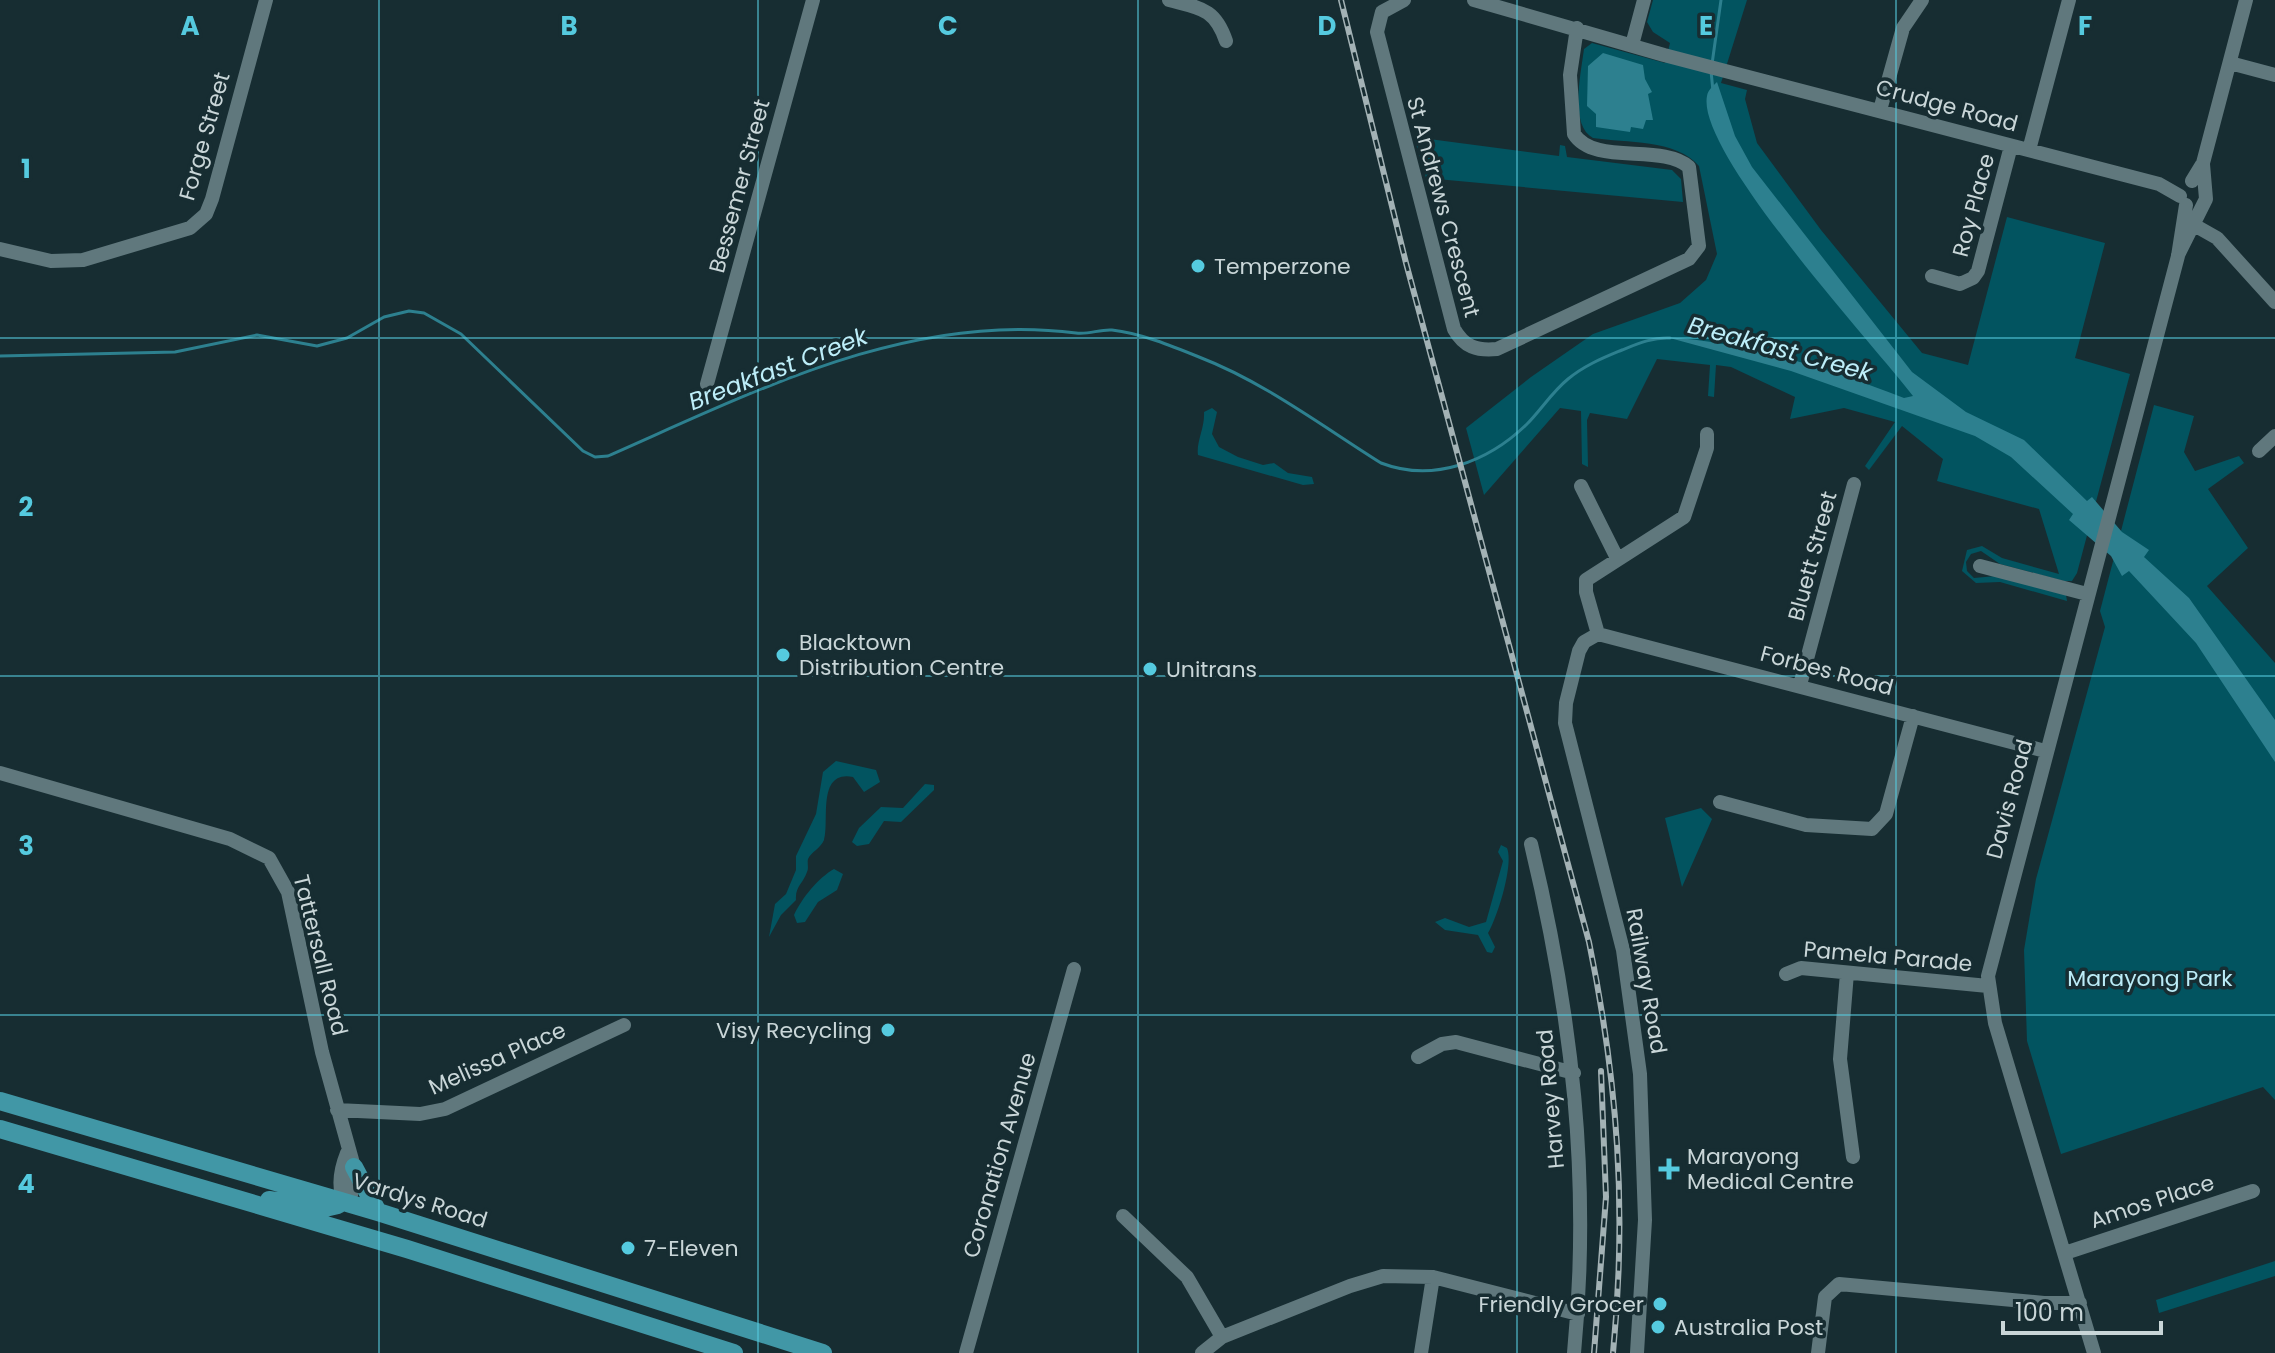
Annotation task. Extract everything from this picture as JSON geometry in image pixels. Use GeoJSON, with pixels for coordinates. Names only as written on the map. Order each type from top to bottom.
{"type":"FeatureCollection","features":[{"type":"Feature","properties":{"kind":"main road","name":"Vardys Road"},"geometry":{"type":"LineString","coordinates":[[0,1101],[378,1212],[823,1353]]}},
{"type":"Feature","properties":{"kind":"main road"},"geometry":{"type":"LineString","coordinates":[[0,1129],[407,1249],[734,1353]]}},
{"type":"Feature","properties":{"kind":"main road"},"geometry":{"type":"LineString","coordinates":[[350,1160],[378,1212]]}},
{"type":"Feature","properties":{"kind":"main road"},"geometry":{"type":"LineString","coordinates":[[212,1193],[325,1208],[345,1202],[359,1223],[407,1249]]}},
{"type":"Feature","properties":{"kind":"street","name":"Forge Street"},"geometry":{"type":"LineString","coordinates":[[0,249],[46,261],[76,262],[180,232],[198,223],[212,199],[266,0]]}},
{"type":"Feature","properties":{"kind":"street","name":"Bessemer Street"},"geometry":{"type":"LineString","coordinates":[[707,384],[813,0]]}},
{"type":"Feature","properties":{"kind":"street"},"geometry":{"type":"LineString","coordinates":[[1169,0],[1203,9],[1219,20],[1226,41]]}},
{"type":"Feature","properties":{"kind":"street","name":"St Andrews Crescent"},"geometry":{"type":"LineString","coordinates":[[1404,0],[1382,12],[1377,32],[1454,329],[1459,339],[1475,349],[1497,349],[1689,259],[1699,246],[1689,167],[1675,159],[1591,148],[1574,134],[1570,75],[1577,28]]}},
{"type":"Feature","properties":{"kind":"street","name":"Crudge Road"},"geometry":{"type":"LineString","coordinates":[[1474,0],[1664,55],[2191,193]]}},
{"type":"Feature","properties":{"kind":"street"},"geometry":{"type":"LineString","coordinates":[[1632,45],[1644,0]]}},
{"type":"Feature","properties":{"kind":"street"},"geometry":{"type":"LineString","coordinates":[[1880,110],[1903,28],[1922,0]]}},
{"type":"Feature","properties":{"kind":"street"},"geometry":{"type":"LineString","coordinates":[[2029,150],[2069,0]]}},
{"type":"Feature","properties":{"kind":"street","name":"Davis Road"},"geometry":{"type":"LineString","coordinates":[[2094,1353],[1995,1023],[1988,986],[1992,948],[2178,256],[2191,193],[2203,163],[2246,0]]}},
{"type":"Feature","properties":{"kind":"street"},"geometry":{"type":"LineString","coordinates":[[2230,63],[2275,75]]}},
{"type":"Feature","properties":{"kind":"street","name":"Roy Place"},"geometry":{"type":"LineString","coordinates":[[1932,276],[1960,284],[1973,278],[1978,271],[2011,146]]}},
{"type":"Feature","properties":{"kind":"street","name":"Davis Road"},"geometry":{"type":"LineString","coordinates":[[2178,256],[2194,225],[2191,193]]}},
{"type":"Feature","properties":{"kind":"street"},"geometry":{"type":"LineString","coordinates":[[2194,225],[2217,238],[2275,302]]}},
{"type":"Feature","properties":{"kind":"street"},"geometry":{"type":"LineString","coordinates":[[1598,634],[1586,592],[1586,580],[1684,517],[1707,448],[1707,434]]}},
{"type":"Feature","properties":{"kind":"street"},"geometry":{"type":"LineString","coordinates":[[2259,451],[2275,436]]}},
{"type":"Feature","properties":{"kind":"street","name":"Bluett Street"},"geometry":{"type":"LineString","coordinates":[[1800,685],[1854,484]]}},
{"type":"Feature","properties":{"kind":"street"},"geometry":{"type":"LineString","coordinates":[[1581,486],[1617,558]]}},
{"type":"Feature","properties":{"kind":"street"},"geometry":{"type":"LineString","coordinates":[[1980,566],[2087,594]]}},
{"type":"Feature","properties":{"kind":"street","name":"Forbes Road"},"geometry":{"type":"LineString","coordinates":[[1598,634],[2045,751]]}},
{"type":"Feature","properties":{"kind":"street","name":"Railway Road"},"geometry":{"type":"LineString","coordinates":[[1598,634],[1584,642],[1579,651],[1565,713],[1623,950],[1640,1074],[1645,1220],[1637,1353]]}},
{"type":"Feature","properties":{"kind":"street"},"geometry":{"type":"LineString","coordinates":[[1720,802],[1806,825],[1872,829],[1886,814],[1913,716]]}},
{"type":"Feature","properties":{"kind":"street","name":"Tattersall Road"},"geometry":{"type":"LineString","coordinates":[[0,773],[230,839],[269,858],[288,892],[350,1160],[340,1193],[345,1202]]}},
{"type":"Feature","properties":{"kind":"street","name":"Harvey Road"},"geometry":{"type":"LineString","coordinates":[[1531,844],[1553,935],[1574,1073],[1580,1230],[1574,1353]]}},
{"type":"Feature","properties":{"kind":"street","name":"Pamela Parade"},"geometry":{"type":"LineString","coordinates":[[1786,974],[1801,968],[1988,986]]}},
{"type":"Feature","properties":{"kind":"street","name":"Coronation Avenue"},"geometry":{"type":"LineString","coordinates":[[966,1353],[1074,969]]}},
{"type":"Feature","properties":{"kind":"street"},"geometry":{"type":"LineString","coordinates":[[1847,973],[1840,1059],[1853,1157]]}},
{"type":"Feature","properties":{"kind":"street","name":"Melissa Place"},"geometry":{"type":"LineString","coordinates":[[337,1110],[420,1114],[445,1109],[624,1025]]}},
{"type":"Feature","properties":{"kind":"street"},"geometry":{"type":"LineString","coordinates":[[1418,1057],[1442,1044],[1456,1042],[1574,1073]]}},
{"type":"Feature","properties":{"kind":"street","name":"Amos Place"},"geometry":{"type":"LineString","coordinates":[[2065,1253],[2253,1191]]}},
{"type":"Feature","properties":{"kind":"street"},"geometry":{"type":"LineString","coordinates":[[1123,1216],[1187,1277],[1222,1337]]}},
{"type":"Feature","properties":{"kind":"street"},"geometry":{"type":"LineString","coordinates":[[1202,1353],[1222,1337],[1366,1280],[1400,1275],[1433,1277],[1578,1314]]}},
{"type":"Feature","properties":{"kind":"street"},"geometry":{"type":"LineString","coordinates":[[1421,1353],[1433,1277]]}},
{"type":"Feature","properties":{"kind":"street"},"geometry":{"type":"LineString","coordinates":[[1818,1353],[1825,1297],[1839,1284],[2044,1303],[2080,1303]]}},
{"type":"Feature","properties":{"kind":"green space"},"geometry":{"type":"Polygon","coordinates":[[[1653,0],[1747,0],[1721,83],[1747,90],[1745,99],[1757,143],[1821,230],[1922,353],[1968,365],[2007,217],[2105,243],[2075,358],[2130,374],[2077,573],[2072,581],[2064,581],[2000,564],[1981,551],[1971,554],[1966,562],[1967,571],[1974,578],[1996,576],[2066,595],[2067,601],[2000,582],[1976,583],[1962,571],[1967,550],[1982,546],[2002,558],[2059,574],[2039,509],[1937,481],[1943,459],[1902,426],[1869,470],[1865,466],[1895,422],[1844,408],[1790,419],[1795,397],[1731,367],[1716,365],[1714,397],[1708,396],[1710,365],[1657,359],[1627,419],[1590,413],[1587,420],[1588,467],[1582,464],[1581,411],[1560,408],[1484,495],[1466,428],[1593,334],[1680,303],[1706,280],[1717,254],[1699,166],[1689,157],[1664,147],[1593,138],[1581,122],[1578,98],[1584,49],[1592,43],[1665,63],[1670,43],[1653,32],[1647,22],[1653,0]]]}},
{"type":"Feature","properties":{"kind":"green space"},"geometry":{"type":"Polygon","coordinates":[[[1414,137],[1559,156],[1560,145],[1565,146],[1567,157],[1672,170],[1681,179],[1683,202],[1426,178],[1414,137]]]}},
{"type":"Feature","properties":{"kind":"green space","name":"Marayong Park"},"geometry":{"type":"Polygon","coordinates":[[[2154,405],[2194,416],[2184,452],[2195,471],[2239,456],[2244,463],[2208,489],[2248,548],[2207,586],[2275,663],[2275,1100],[2263,1087],[2061,1154],[2027,1041],[2024,950],[2036,879],[2105,627],[2100,611],[2154,405]]]}},
{"type":"Feature","properties":{"kind":"green space"},"geometry":{"type":"Polygon","coordinates":[[[1212,408],[1217,412],[1212,434],[1219,447],[1238,457],[1263,465],[1274,463],[1288,473],[1312,477],[1314,484],[1303,485],[1198,455],[1204,412],[1212,408]]]}},
{"type":"Feature","properties":{"kind":"green space"},"geometry":{"type":"Polygon","coordinates":[[[836,761],[876,770],[880,782],[864,792],[853,777],[841,777],[834,781],[827,799],[824,840],[808,859],[808,870],[798,888],[796,900],[781,915],[769,937],[775,904],[786,894],[796,870],[796,856],[816,814],[823,772],[836,761]]]}},
{"type":"Feature","properties":{"kind":"green space"},"geometry":{"type":"Polygon","coordinates":[[[925,784],[934,785],[934,790],[901,822],[884,821],[869,844],[857,846],[852,842],[859,828],[881,807],[903,808],[925,784]]]}},
{"type":"Feature","properties":{"kind":"green space"},"geometry":{"type":"Polygon","coordinates":[[[1701,808],[1712,819],[1682,887],[1665,818],[1701,808]]]}},
{"type":"Feature","properties":{"kind":"green space"},"geometry":{"type":"Polygon","coordinates":[[[1501,845],[1507,848],[1509,856],[1500,904],[1488,933],[1495,947],[1492,953],[1487,952],[1478,935],[1445,930],[1435,922],[1445,918],[1469,927],[1486,922],[1503,861],[1498,852],[1501,845]]]}},
{"type":"Feature","properties":{"kind":"green space"},"geometry":{"type":"Polygon","coordinates":[[[834,869],[843,874],[837,890],[818,902],[805,922],[797,923],[794,915],[801,902],[816,883],[834,869]]]}},
{"type":"Feature","properties":{"kind":"green space"},"geometry":{"type":"Polygon","coordinates":[[[2275,1261],[2275,1276],[2159,1313],[2156,1300],[2275,1261]]]}},
{"type":"Feature","properties":{"kind":"shaded area"},"geometry":{"type":"Polygon","coordinates":[[[1603,53],[1643,65],[1645,79],[1652,92],[1648,94],[1653,120],[1646,120],[1643,129],[1631,127],[1630,132],[1596,127],[1596,114],[1587,106],[1588,66],[1603,53]]]}},
{"type":"Feature","properties":{"kind":"shaded area"},"geometry":{"type":"Polygon","coordinates":[[[1717,82],[1735,136],[1752,167],[1912,372],[1966,412],[2024,440],[2087,501],[2092,497],[2122,532],[2149,550],[2144,557],[2189,598],[2275,720],[2275,762],[2196,643],[2129,571],[2122,576],[2111,556],[2069,520],[2073,514],[2011,457],[1975,436],[1791,371],[1666,337],[1757,351],[1817,367],[1904,398],[1913,396],[1791,248],[1729,159],[1711,123],[1707,96],[1717,82]]]}},
{"type":"Feature","properties":{"kind":"waterway"},"geometry":{"type":"LineString","coordinates":[[1712,64],[1721,0]]}},
{"type":"Feature","properties":{"kind":"waterway"},"geometry":{"type":"LineString","coordinates":[[1711,71],[1713,91]]}},
{"type":"Feature","properties":{"kind":"waterway","name":"Breakfast Creek"},"geometry":{"type":"LineString","coordinates":[[0,356],[175,352],[257,335],[317,346],[347,338],[384,317],[409,311],[424,313],[461,334],[583,451],[595,457],[608,456],[777,383],[894,345],[954,334],[1014,329],[1080,333],[1112,330],[1156,340],[1223,367],[1292,406],[1381,463],[1420,471],[1459,465],[1495,449],[1527,424],[1562,384],[1581,370],[1639,343],[1670,338]]}},
{"type":"Feature","properties":{"kind":"railway"},"geometry":{"type":"LineString","coordinates":[[1341,0],[1406,263],[1589,942],[1607,1046],[1617,1147],[1619,1248],[1613,1353]]}},
{"type":"Feature","properties":{"kind":"railway"},"geometry":{"type":"LineString","coordinates":[[1594,1353],[1606,1197],[1601,1071]]}},
{"type":"Feature","properties":{"kind":"place","name":"Temperzone"},"geometry":{"type":"Point","coordinates":[1198,266]}},
{"type":"Feature","properties":{"kind":"place","name":"Blacktown Distribution Centre"},"geometry":{"type":"Point","coordinates":[783,655]}},
{"type":"Feature","properties":{"kind":"place","name":"Unitrans"},"geometry":{"type":"Point","coordinates":[1150,669]}},
{"type":"Feature","properties":{"kind":"place","name":"Visy Recycling"},"geometry":{"type":"Point","coordinates":[888,1030]}},
{"type":"Feature","properties":{"kind":"place","name":"Marayong Medical Centre"},"geometry":{"type":"Point","coordinates":[1669,1169]}},
{"type":"Feature","properties":{"kind":"place","name":"7-Eleven"},"geometry":{"type":"Point","coordinates":[628,1248]}},
{"type":"Feature","properties":{"kind":"place","name":"Friendly Grocer"},"geometry":{"type":"Point","coordinates":[1660,1304]}},
{"type":"Feature","properties":{"kind":"place","name":"Australia Post"},"geometry":{"type":"Point","coordinates":[1658,1327]}}]}
